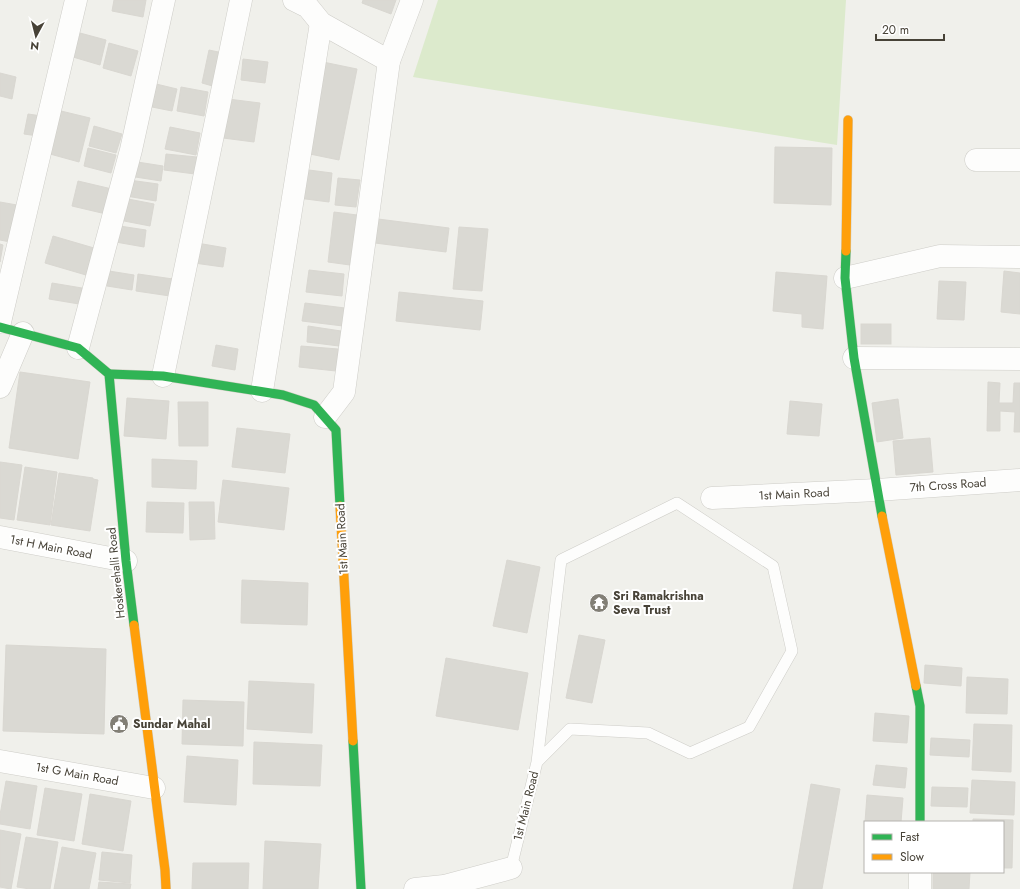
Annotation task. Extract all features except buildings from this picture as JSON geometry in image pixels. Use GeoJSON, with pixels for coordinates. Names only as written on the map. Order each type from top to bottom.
{"type":"FeatureCollection","features":[{"type":"Feature","properties":{"kind":"street"},"geometry":{"type":"LineString","coordinates":[[0,322],[76,0]]}},
{"type":"Feature","properties":{"kind":"street"},"geometry":{"type":"LineString","coordinates":[[78,348],[131,150],[164,0]]}},
{"type":"Feature","properties":{"kind":"street"},"geometry":{"type":"LineString","coordinates":[[163,376],[241,0]]}},
{"type":"Feature","properties":{"kind":"street"},"geometry":{"type":"LineString","coordinates":[[325,417],[344,392],[389,60],[412,0]]}},
{"type":"Feature","properties":{"kind":"street"},"geometry":{"type":"LineString","coordinates":[[262,391],[309,7],[389,60]]}},
{"type":"Feature","properties":{"kind":"street"},"geometry":{"type":"LineString","coordinates":[[848,120],[845,278],[854,358],[877,490],[920,706],[920,821]]}},
{"type":"Feature","properties":{"kind":"street"},"geometry":{"type":"LineString","coordinates":[[976,160],[1020,160]]}},
{"type":"Feature","properties":{"kind":"street"},"geometry":{"type":"LineString","coordinates":[[845,278],[940,256],[1020,257]]}},
{"type":"Feature","properties":{"kind":"street"},"geometry":{"type":"LineString","coordinates":[[0,327],[78,348],[109,374]]}},
{"type":"Feature","properties":{"kind":"street"},"geometry":{"type":"LineString","coordinates":[[0,388],[23,333]]}},
{"type":"Feature","properties":{"kind":"street"},"geometry":{"type":"LineString","coordinates":[[854,358],[1020,359]]}},
{"type":"Feature","properties":{"kind":"street","name":"1st Main Road"},"geometry":{"type":"LineString","coordinates":[[109,374],[163,376],[283,395],[314,405],[336,430],[361,889]]}},
{"type":"Feature","properties":{"kind":"street","name":"Hoskerehalli Road"},"geometry":{"type":"LineString","coordinates":[[109,374],[126,561],[145,704],[166,889]]}},
{"type":"Feature","properties":{"kind":"street","name":"7th Cross Road"},"geometry":{"type":"LineString","coordinates":[[877,490],[1020,480]]}},
{"type":"Feature","properties":{"kind":"street","name":"1st Main Road"},"geometry":{"type":"LineString","coordinates":[[712,498],[877,490]]}},
{"type":"Feature","properties":{"kind":"street","name":"1st H Main Road"},"geometry":{"type":"LineString","coordinates":[[0,543],[126,561]]}},
{"type":"Feature","properties":{"kind":"street","name":"1st G Main Road"},"geometry":{"type":"LineString","coordinates":[[0,760],[154,788]]}},
{"type":"Feature","properties":{"kind":"street","name":"1st Main Road"},"geometry":{"type":"LineString","coordinates":[[414,889],[444,887],[511,868]]}},
{"type":"Feature","properties":{"kind":"street"},"geometry":{"type":"LineString","coordinates":[[920,873],[920,889]]}},
{"type":"Feature","properties":{"kind":"lane","name":"1st Main Road"},"geometry":{"type":"LineString","coordinates":[[511,868],[537,762],[561,560],[677,503],[773,566],[792,651],[750,727],[690,753],[648,733],[570,729],[537,762]]}},
{"type":"Feature","properties":{"kind":"green space"},"geometry":{"type":"Polygon","coordinates":[[[438,0],[846,0],[837,145],[413,77],[438,0]]]}},
{"type":"Feature","properties":{"kind":"traffic: fast"},"geometry":{"type":"LineString","coordinates":[[846,251],[845,278],[854,358],[882,516]]}},
{"type":"Feature","properties":{"kind":"traffic: fast"},"geometry":{"type":"LineString","coordinates":[[0,327],[78,348],[109,374],[126,561],[134,625]]}},
{"type":"Feature","properties":{"kind":"traffic: fast"},"geometry":{"type":"LineString","coordinates":[[109,374],[163,376],[283,395],[314,405],[336,430],[340,506]]}},
{"type":"Feature","properties":{"kind":"traffic: fast"},"geometry":{"type":"LineString","coordinates":[[916,686],[920,706],[920,821]]}},
{"type":"Feature","properties":{"kind":"traffic: fast"},"geometry":{"type":"LineString","coordinates":[[353,741],[361,889]]}},
{"type":"Feature","properties":{"kind":"traffic: slow"},"geometry":{"type":"LineString","coordinates":[[846,251],[848,120]]}},
{"type":"Feature","properties":{"kind":"traffic: slow"},"geometry":{"type":"LineString","coordinates":[[340,506],[353,741]]}},
{"type":"Feature","properties":{"kind":"traffic: slow"},"geometry":{"type":"LineString","coordinates":[[882,516],[916,686]]}},
{"type":"Feature","properties":{"kind":"traffic: slow"},"geometry":{"type":"LineString","coordinates":[[134,625],[165,870],[166,889]]}},
{"type":"Feature","properties":{"kind":"place","name":"Sri Ramakrishna Seva Trust"},"geometry":{"type":"Point","coordinates":[599,603]}},
{"type":"Feature","properties":{"kind":"place","name":"Sundar Mahal"},"geometry":{"type":"Point","coordinates":[119,724]}}]}
